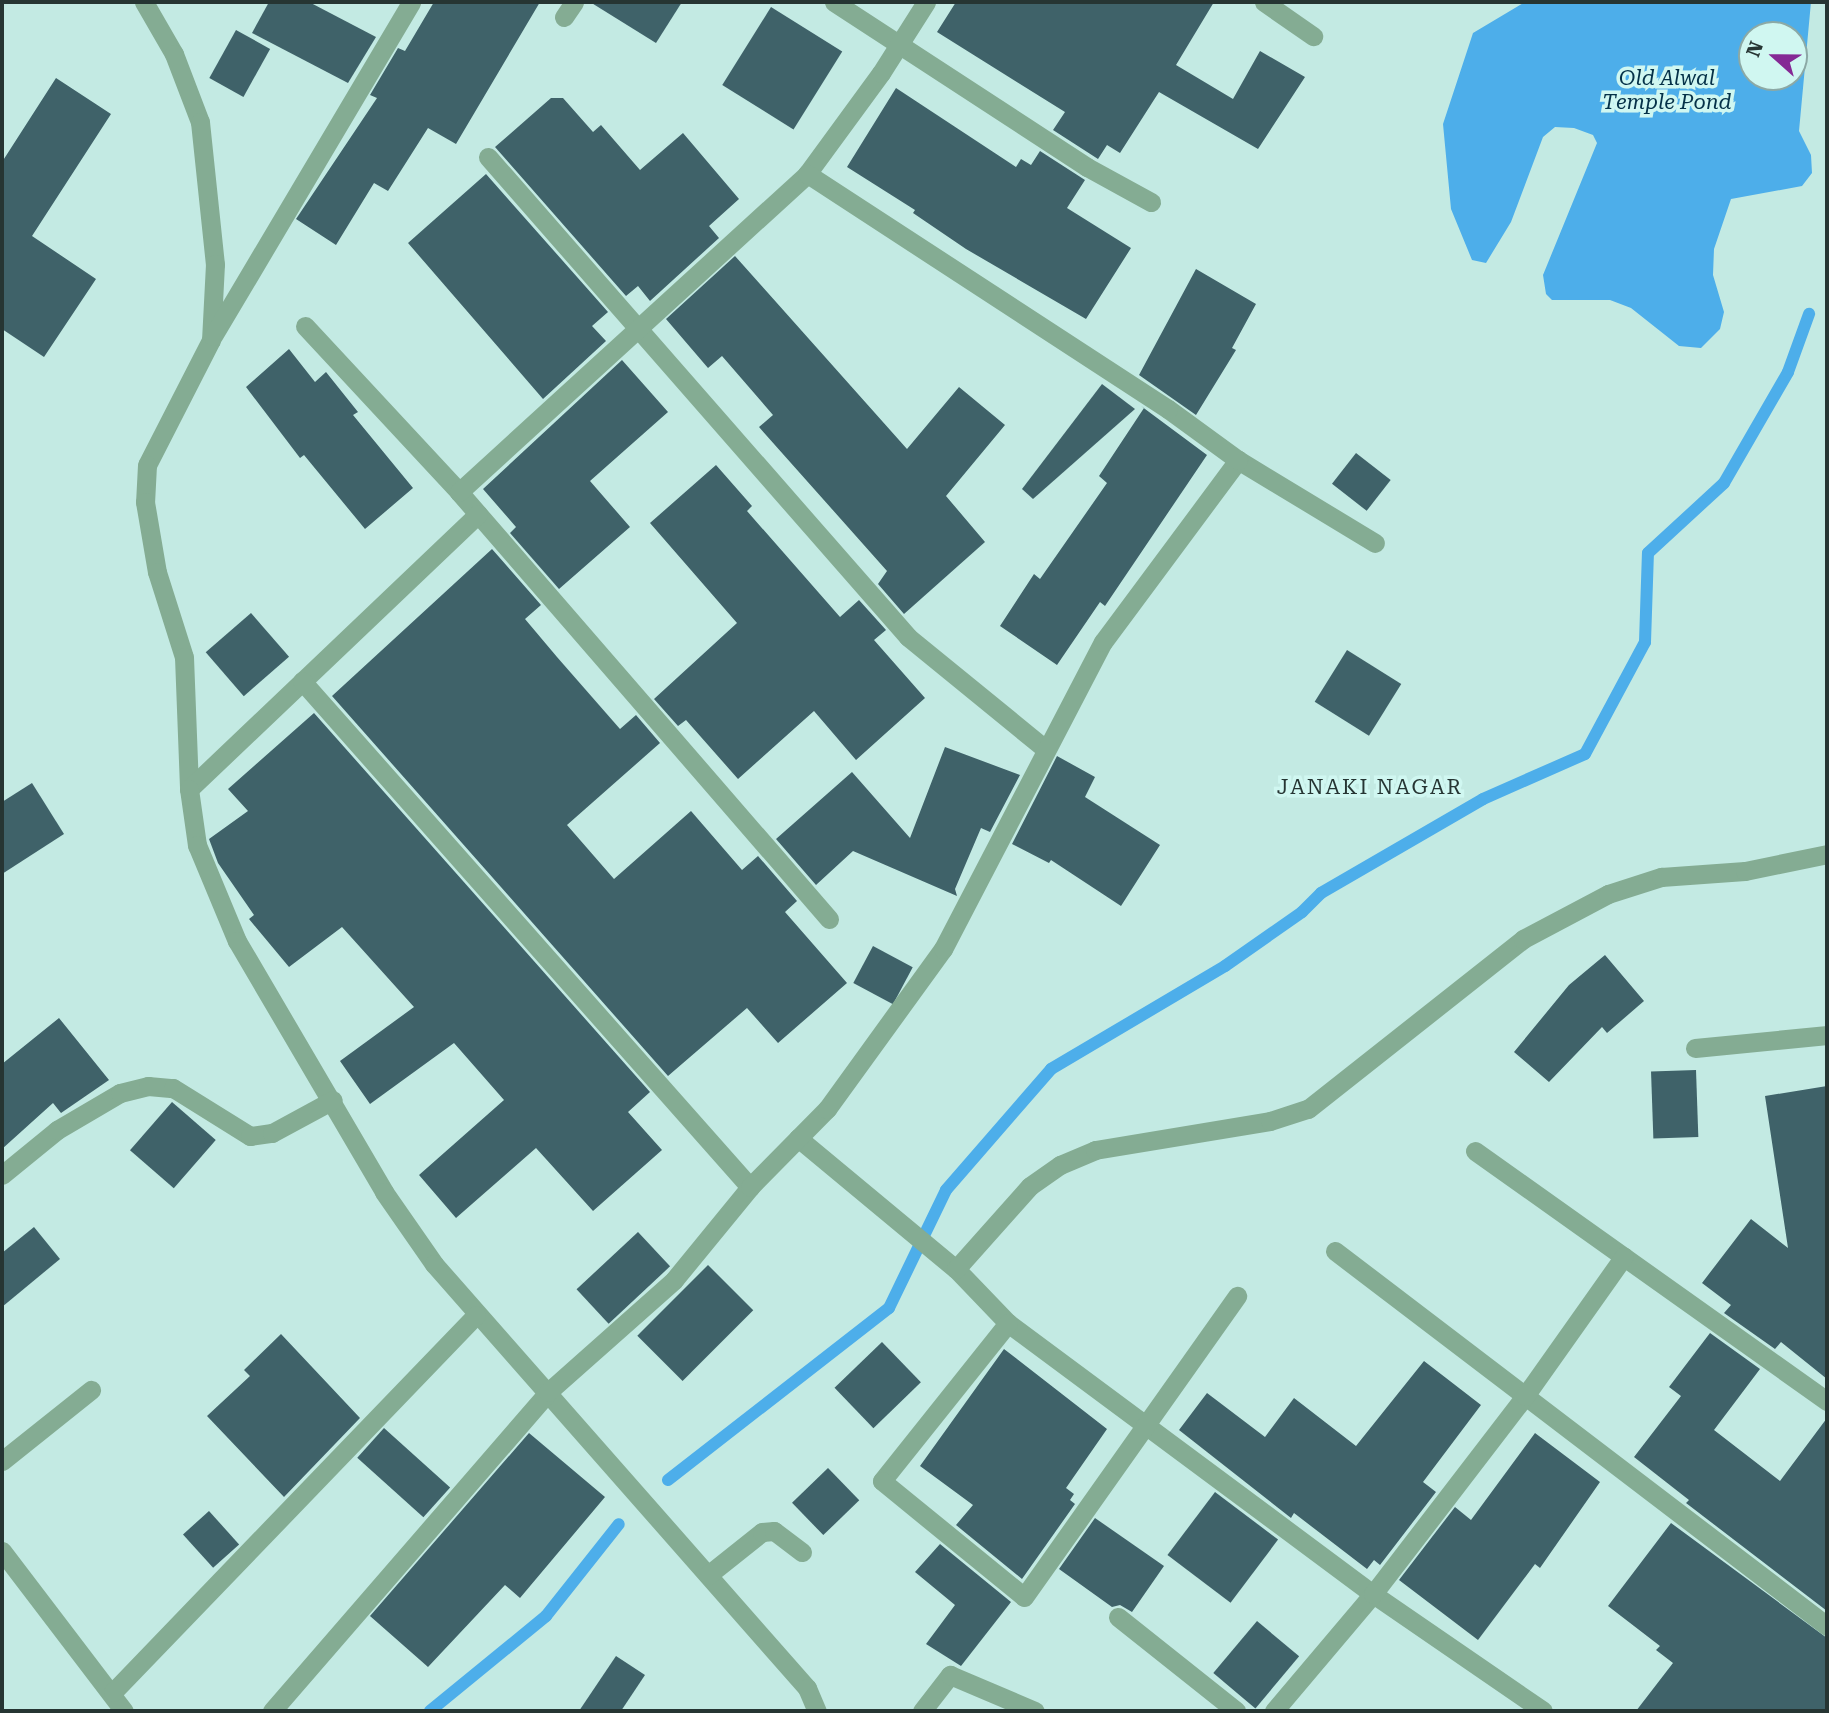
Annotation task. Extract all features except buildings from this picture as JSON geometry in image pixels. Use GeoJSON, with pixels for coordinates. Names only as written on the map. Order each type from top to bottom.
{"type":"FeatureCollection","features":[{"type":"Feature","properties":{"kind":"street"},"geometry":{"type":"LineString","coordinates":[[144,2],[174,54],[200,122],[215,264],[211,340]]}},
{"type":"Feature","properties":{"kind":"street"},"geometry":{"type":"LineString","coordinates":[[411,2],[211,340],[148,465],[145,502],[157,572],[184,657],[189,789],[197,845],[209,883],[237,941],[333,1100],[384,1192],[476,1315],[548,1392],[807,1688],[817,1711]]}},
{"type":"Feature","properties":{"kind":"street"},"geometry":{"type":"LineString","coordinates":[[834,2],[1087,167],[1151,202]]}},
{"type":"Feature","properties":{"kind":"street"},"geometry":{"type":"LineString","coordinates":[[459,492],[807,174],[926,2]]}},
{"type":"Feature","properties":{"kind":"street"},"geometry":{"type":"LineString","coordinates":[[1264,2],[1314,36]]}},
{"type":"Feature","properties":{"kind":"street"},"geometry":{"type":"LineString","coordinates":[[488,157],[908,637],[1044,748]]}},
{"type":"Feature","properties":{"kind":"street"},"geometry":{"type":"LineString","coordinates":[[807,174],[1168,409],[1238,460],[1375,542]]}},
{"type":"Feature","properties":{"kind":"street"},"geometry":{"type":"LineString","coordinates":[[305,326],[459,492],[829,919]]}},
{"type":"Feature","properties":{"kind":"street"},"geometry":{"type":"LineString","coordinates":[[272,1711],[548,1392],[674,1280],[750,1187],[827,1109],[943,949],[1044,748],[1103,642],[1238,460]]}},
{"type":"Feature","properties":{"kind":"street"},"geometry":{"type":"LineString","coordinates":[[189,789],[478,514]]}},
{"type":"Feature","properties":{"kind":"street"},"geometry":{"type":"LineString","coordinates":[[302,681],[750,1187]]}},
{"type":"Feature","properties":{"kind":"street"},"geometry":{"type":"LineString","coordinates":[[956,1269],[1030,1186],[1060,1165],[1095,1150],[1270,1121],[1308,1109],[1523,939],[1608,894],[1661,877],[1745,871],[1827,854]]}},
{"type":"Feature","properties":{"kind":"street"},"geometry":{"type":"LineString","coordinates":[[1695,1048],[1827,1035]]}},
{"type":"Feature","properties":{"kind":"street"},"geometry":{"type":"LineString","coordinates":[[2,1175],[57,1130],[120,1093],[148,1086],[173,1088],[250,1136],[272,1133],[333,1100]]}},
{"type":"Feature","properties":{"kind":"street"},"geometry":{"type":"LineString","coordinates":[[798,1138],[956,1269],[1009,1323],[1149,1423],[1373,1594],[1543,1711]]}},
{"type":"Feature","properties":{"kind":"street"},"geometry":{"type":"LineString","coordinates":[[1475,1151],[1827,1401]]}},
{"type":"Feature","properties":{"kind":"street"},"geometry":{"type":"LineString","coordinates":[[1335,1251],[1827,1626]]}},
{"type":"Feature","properties":{"kind":"street"},"geometry":{"type":"LineString","coordinates":[[1274,1711],[1373,1594],[1525,1396],[1624,1256]]}},
{"type":"Feature","properties":{"kind":"street"},"geometry":{"type":"LineString","coordinates":[[1009,1323],[882,1481],[1024,1597],[1237,1296]]}},
{"type":"Feature","properties":{"kind":"street"},"geometry":{"type":"LineString","coordinates":[[113,1692],[476,1315]]}},
{"type":"Feature","properties":{"kind":"street"},"geometry":{"type":"LineString","coordinates":[[2,1461],[91,1390]]}},
{"type":"Feature","properties":{"kind":"street"},"geometry":{"type":"LineString","coordinates":[[708,1575],[762,1532],[774,1531],[802,1552]]}},
{"type":"Feature","properties":{"kind":"street"},"geometry":{"type":"LineString","coordinates":[[2,1551],[113,1692],[124,1711]]}},
{"type":"Feature","properties":{"kind":"street"},"geometry":{"type":"LineString","coordinates":[[1118,1617],[1236,1711]]}},
{"type":"Feature","properties":{"kind":"street"},"geometry":{"type":"LineString","coordinates":[[922,1711],[950,1675],[1035,1711]]}},
{"type":"Feature","properties":{"kind":"water","name":"Old Alwal Temple Pond"},"geometry":{"type":"Polygon","coordinates":[[[1525,2],[1811,2],[1808,34],[1808,21],[1738,21],[1738,91],[1803,91],[1799,131],[1811,155],[1812,173],[1802,186],[1731,199],[1714,249],[1713,275],[1724,312],[1720,329],[1701,348],[1679,346],[1631,308],[1610,300],[1552,300],[1546,294],[1543,275],[1597,143],[1593,135],[1574,128],[1555,127],[1543,137],[1511,222],[1486,263],[1472,260],[1451,209],[1443,124],[1473,33],[1525,2]]]}},
{"type":"Feature","properties":{"kind":"waterway"},"geometry":{"type":"LineString","coordinates":[[668,1480],[889,1308],[946,1190],[1051,1069],[1225,966],[1302,912],[1321,893],[1483,799],[1585,754],[1645,642],[1648,553],[1724,483],[1788,372],[1809,314]]}},
{"type":"Feature","properties":{"kind":"waterway"},"geometry":{"type":"LineString","coordinates":[[430,1711],[546,1616],[619,1524]]}},
{"type":"Feature","properties":{"kind":"district","name":"JANAKI NAGAR"},"geometry":{"type":"Point","coordinates":[1370,787]}}]}
